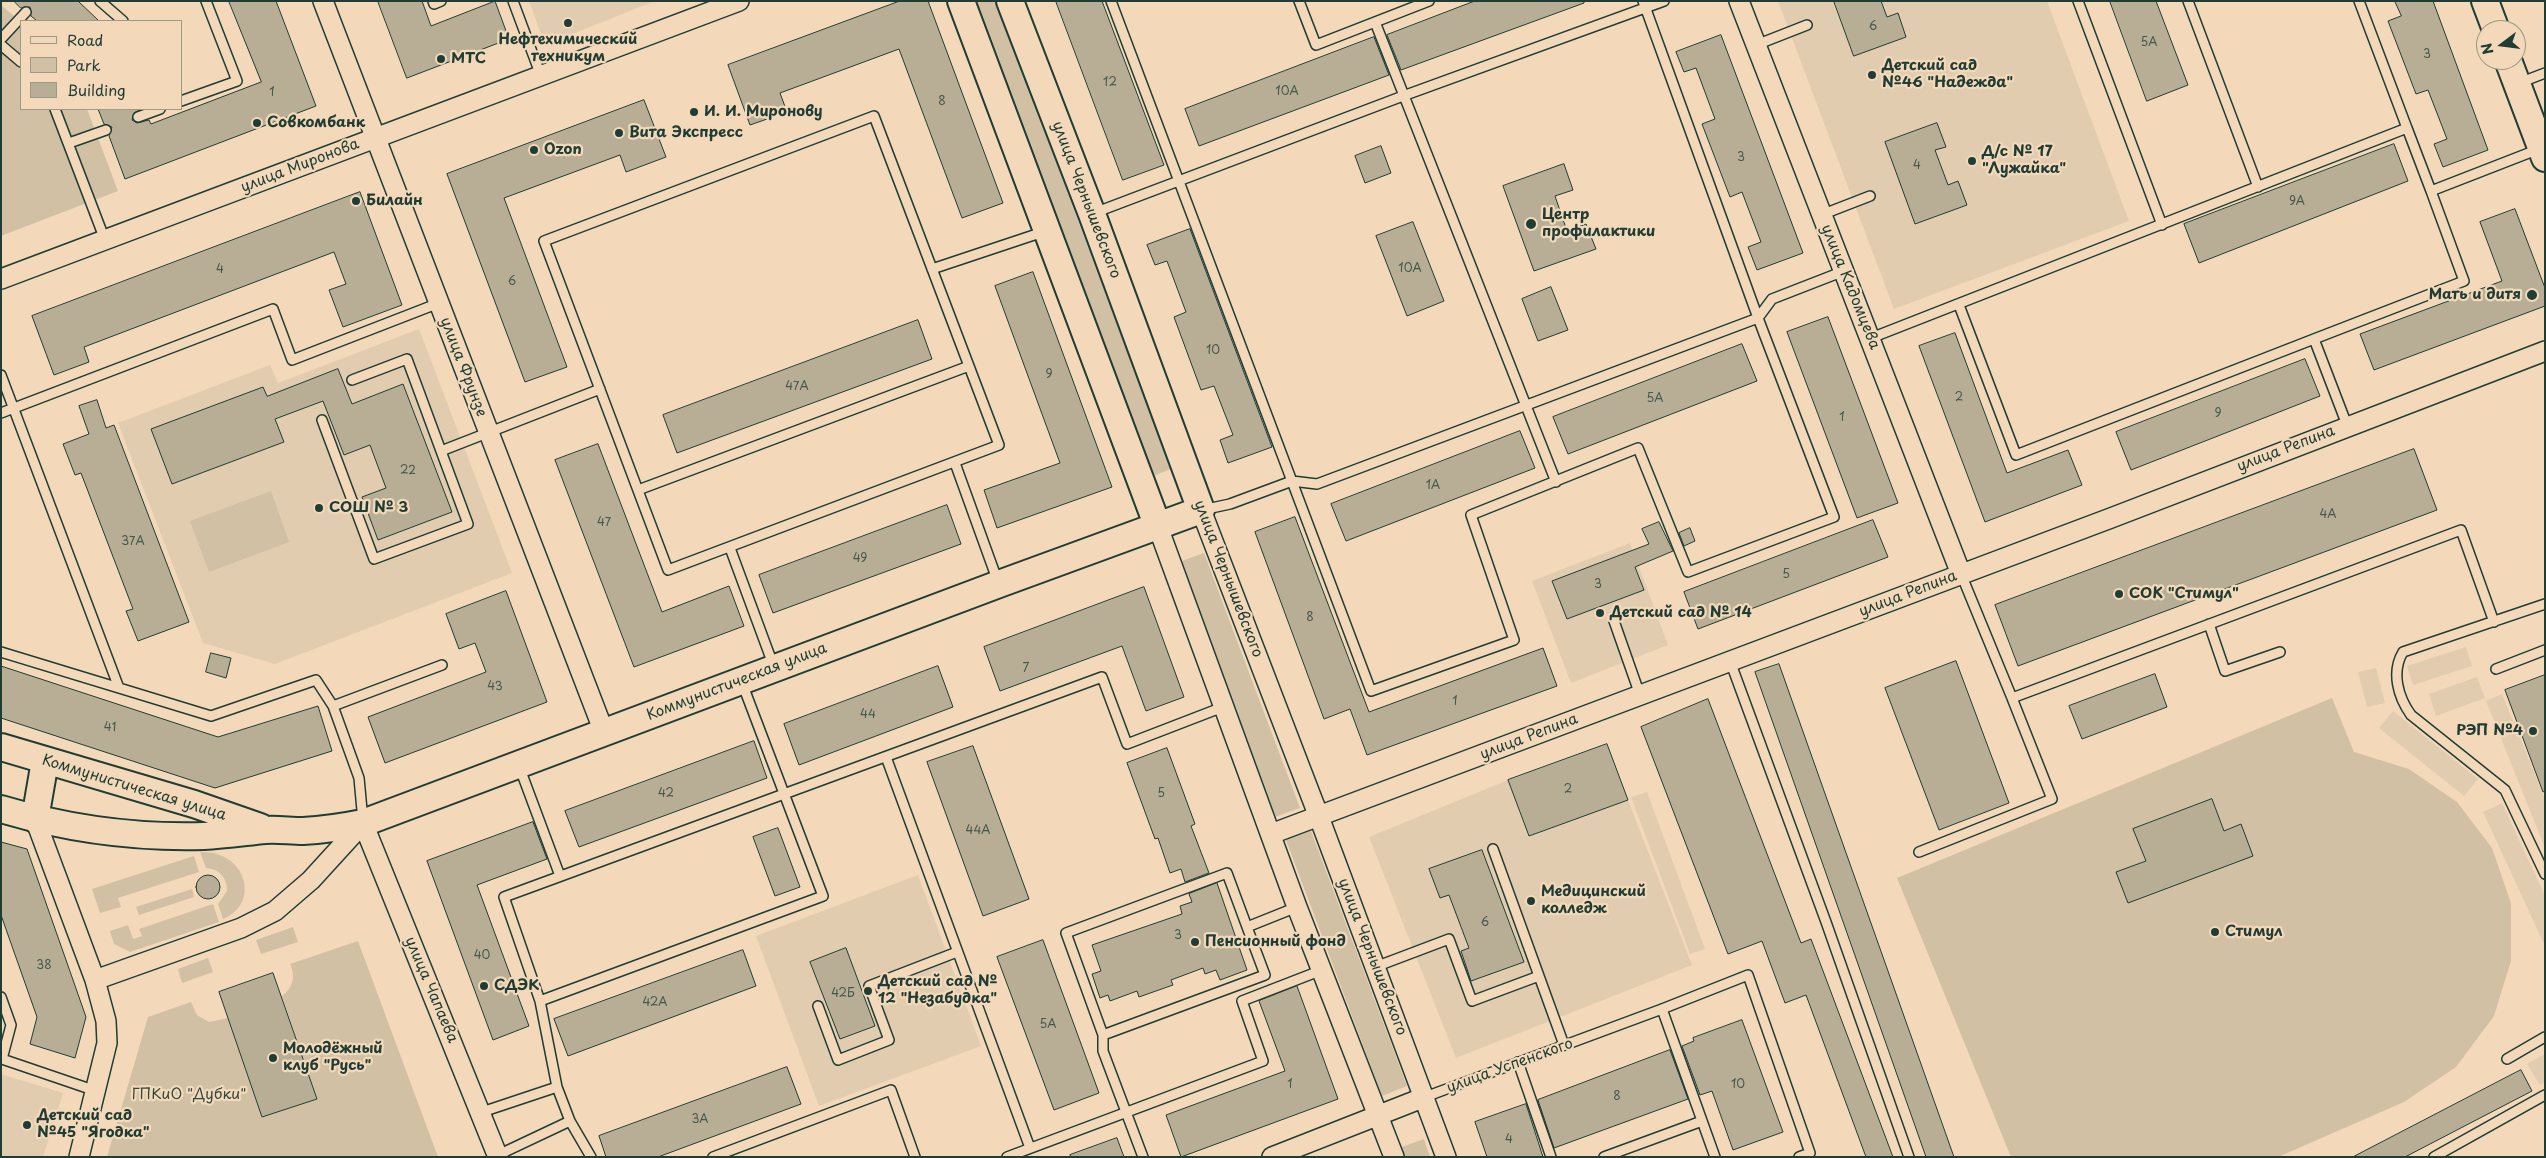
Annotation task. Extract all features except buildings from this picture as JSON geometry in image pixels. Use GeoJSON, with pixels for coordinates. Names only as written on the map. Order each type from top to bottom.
{"type":"FeatureCollection","features":[{"type":"Feature","properties":{"kind":"main road"},"geometry":{"type":"LineString","coordinates":[[960,1],[1158,527]]}},
{"type":"Feature","properties":{"kind":"main road","name":"улица Чернышевского"},"geometry":{"type":"LineString","coordinates":[[1010,1],[1092,214],[1201,510]]}},
{"type":"Feature","properties":{"kind":"main road"},"geometry":{"type":"LineString","coordinates":[[2485,1],[2492,20]]}},
{"type":"Feature","properties":{"kind":"main road"},"geometry":{"type":"LineString","coordinates":[[2513,72],[2543,153]]}},
{"type":"Feature","properties":{"kind":"main road","name":"Коммунистическая улица"},"geometry":{"type":"LineString","coordinates":[[1,809],[35,819],[93,831],[153,836],[205,836],[267,830],[304,831],[340,828],[363,823],[1201,510]]}},
{"type":"Feature","properties":{"kind":"main road","name":"Коммунистическая улица"},"geometry":{"type":"LineString","coordinates":[[1,747],[194,804],[267,830]]}},
{"type":"Feature","properties":{"kind":"main road"},"geometry":{"type":"LineString","coordinates":[[35,819],[45,761]]}},
{"type":"Feature","properties":{"kind":"street","name":"улица Фрунзе"},"geometry":{"type":"LineString","coordinates":[[323,1],[604,732]]}},
{"type":"Feature","properties":{"kind":"street","name":"улица Миронова"},"geometry":{"type":"LineString","coordinates":[[1,279],[739,1]]}},
{"type":"Feature","properties":{"kind":"street","name":"улица Кадомцева"},"geometry":{"type":"LineString","coordinates":[[1739,1],[1961,574]]}},
{"type":"Feature","properties":{"kind":"street","name":"улица Репина"},"geometry":{"type":"LineString","coordinates":[[1271,834],[2120,515],[2347,425],[2545,351]]}},
{"type":"Feature","properties":{"kind":"street","name":"улица Чернышевского"},"geometry":{"type":"LineString","coordinates":[[1201,510],[1376,967],[1446,1157]]}},
{"type":"Feature","properties":{"kind":"street"},"geometry":{"type":"LineString","coordinates":[[1158,527],[1297,907],[1394,1157]]}},
{"type":"Feature","properties":{"kind":"street"},"geometry":{"type":"LineString","coordinates":[[35,819],[95,980],[106,1021],[107,1043],[97,1091],[79,1157]]}},
{"type":"Feature","properties":{"kind":"street"},"geometry":{"type":"LineString","coordinates":[[95,980],[241,928],[275,911],[311,880],[363,823]]}},
{"type":"Feature","properties":{"kind":"street","name":"улица Чапаева"},"geometry":{"type":"LineString","coordinates":[[363,823],[482,1112],[498,1156]]}},
{"type":"Feature","properties":{"kind":"street","name":"улица Успенского"},"geometry":{"type":"LineString","coordinates":[[1272,1157],[1425,1097]]}},
{"type":"Feature","properties":{"kind":"lane"},"geometry":{"type":"LineString","coordinates":[[100,1],[122,20]]}},
{"type":"Feature","properties":{"kind":"lane"},"geometry":{"type":"LineString","coordinates":[[182,101],[237,81],[206,1]]}},
{"type":"Feature","properties":{"kind":"lane"},"geometry":{"type":"LineString","coordinates":[[433,1],[434,4],[441,1]]}},
{"type":"Feature","properties":{"kind":"lane"},"geometry":{"type":"LineString","coordinates":[[513,1],[542,76]]}},
{"type":"Feature","properties":{"kind":"lane"},"geometry":{"type":"LineString","coordinates":[[1111,1],[1372,691],[1514,640],[1471,515],[1638,448],[1688,572],[1834,517],[1758,318],[1644,5]]}},
{"type":"Feature","properties":{"kind":"lane"},"geometry":{"type":"LineString","coordinates":[[1299,1],[1316,45],[1429,1]]}},
{"type":"Feature","properties":{"kind":"lane"},"geometry":{"type":"LineString","coordinates":[[1092,214],[1644,5],[1664,1]]}},
{"type":"Feature","properties":{"kind":"lane"},"geometry":{"type":"LineString","coordinates":[[2078,1],[2162,224]]}},
{"type":"Feature","properties":{"kind":"lane"},"geometry":{"type":"LineString","coordinates":[[2188,1],[2258,187]]}},
{"type":"Feature","properties":{"kind":"lane"},"geometry":{"type":"LineString","coordinates":[[1959,305],[2016,455],[2464,281],[2359,1]]}},
{"type":"Feature","properties":{"kind":"lane"},"geometry":{"type":"LineString","coordinates":[[1,39],[26,12]]}},
{"type":"Feature","properties":{"kind":"lane"},"geometry":{"type":"LineString","coordinates":[[1376,22],[1403,96],[1556,482]]}},
{"type":"Feature","properties":{"kind":"lane"},"geometry":{"type":"LineString","coordinates":[[1756,45],[1807,24]]}},
{"type":"Feature","properties":{"kind":"lane"},"geometry":{"type":"LineString","coordinates":[[1,45],[20,61]]}},
{"type":"Feature","properties":{"kind":"lane"},"geometry":{"type":"LineString","coordinates":[[2513,72],[2545,74]]}},
{"type":"Feature","properties":{"kind":"lane"},"geometry":{"type":"LineString","coordinates":[[54,110],[69,143],[105,240]]}},
{"type":"Feature","properties":{"kind":"lane"},"geometry":{"type":"LineString","coordinates":[[138,117],[157,110]]}},
{"type":"Feature","properties":{"kind":"lane"},"geometry":{"type":"LineString","coordinates":[[874,116],[969,366],[999,445],[668,570],[544,241],[874,116]]}},
{"type":"Feature","properties":{"kind":"lane"},"geometry":{"type":"LineString","coordinates":[[1871,338],[2407,128]]}},
{"type":"Feature","properties":{"kind":"lane"},"geometry":{"type":"LineString","coordinates":[[69,143],[106,130]]}},
{"type":"Feature","properties":{"kind":"lane"},"geometry":{"type":"LineString","coordinates":[[2430,191],[2543,153]]}},
{"type":"Feature","properties":{"kind":"lane"},"geometry":{"type":"LineString","coordinates":[[1821,215],[1870,196]]}},
{"type":"Feature","properties":{"kind":"lane"},"geometry":{"type":"LineString","coordinates":[[932,269],[1046,231]]}},
{"type":"Feature","properties":{"kind":"lane"},"geometry":{"type":"LineString","coordinates":[[1201,510],[1230,504],[1292,481],[1317,484],[1758,318],[1772,299],[1844,271]]}},
{"type":"Feature","properties":{"kind":"lane"},"geometry":{"type":"LineString","coordinates":[[1,413],[273,308],[292,360],[439,303]]}},
{"type":"Feature","properties":{"kind":"lane"},"geometry":{"type":"LineString","coordinates":[[2314,339],[2347,425]]}},
{"type":"Feature","properties":{"kind":"lane"},"geometry":{"type":"LineString","coordinates":[[322,420],[374,560],[468,524],[406,360],[352,380]]}},
{"type":"Feature","properties":{"kind":"lane"},"geometry":{"type":"LineString","coordinates":[[638,490],[969,366]]}},
{"type":"Feature","properties":{"kind":"lane"},"geometry":{"type":"LineString","coordinates":[[1,375],[119,688]]}},
{"type":"Feature","properties":{"kind":"lane"},"geometry":{"type":"LineString","coordinates":[[441,451],[600,390]]}},
{"type":"Feature","properties":{"kind":"lane"},"geometry":{"type":"LineString","coordinates":[[955,463],[999,584]]}},
{"type":"Feature","properties":{"kind":"lane"},"geometry":{"type":"LineString","coordinates":[[2012,698],[2462,530],[2494,622]]}},
{"type":"Feature","properties":{"kind":"lane"},"geometry":{"type":"LineString","coordinates":[[730,548],[774,668]]}},
{"type":"Feature","properties":{"kind":"lane"},"geometry":{"type":"LineString","coordinates":[[1919,852],[2052,799],[1961,574]]}},
{"type":"Feature","properties":{"kind":"lane"},"geometry":{"type":"LineString","coordinates":[[2545,604],[2403,652],[2398,660],[2396,674],[2403,704],[2411,715],[2505,790],[2545,874]]}},
{"type":"Feature","properties":{"kind":"lane"},"geometry":{"type":"LineString","coordinates":[[1614,621],[1640,695]]}},
{"type":"Feature","properties":{"kind":"lane"},"geometry":{"type":"LineString","coordinates":[[2209,624],[2225,671],[2280,652]]}},
{"type":"Feature","properties":{"kind":"lane"},"geometry":{"type":"LineString","coordinates":[[2496,668],[2545,650]]}},
{"type":"Feature","properties":{"kind":"lane"},"geometry":{"type":"LineString","coordinates":[[1,652],[212,716],[316,680],[333,706],[359,778],[363,823]]}},
{"type":"Feature","properties":{"kind":"lane"},"geometry":{"type":"LineString","coordinates":[[1730,661],[1826,922],[1909,1157]]}},
{"type":"Feature","properties":{"kind":"lane"},"geometry":{"type":"LineString","coordinates":[[333,706],[442,665]]}},
{"type":"Feature","properties":{"kind":"lane"},"geometry":{"type":"LineString","coordinates":[[591,1157],[570,1121],[558,1087],[540,1001],[504,897],[1102,677],[1127,744],[1223,708]]}},
{"type":"Feature","properties":{"kind":"lane"},"geometry":{"type":"LineString","coordinates":[[540,1001],[823,896],[741,681]]}},
{"type":"Feature","properties":{"kind":"lane"},"geometry":{"type":"LineString","coordinates":[[886,757],[1030,1148]]}},
{"type":"Feature","properties":{"kind":"lane"},"geometry":{"type":"LineString","coordinates":[[518,764],[560,876]]}},
{"type":"Feature","properties":{"kind":"lane"},"geometry":{"type":"LineString","coordinates":[[1493,849],[1564,1046]]}},
{"type":"Feature","properties":{"kind":"lane"},"geometry":{"type":"LineString","coordinates":[[1103,1035],[1265,975],[1227,873],[1066,933],[1103,1035],[1103,1051],[1143,1157]]}},
{"type":"Feature","properties":{"kind":"lane"},"geometry":{"type":"LineString","coordinates":[[1247,927],[1297,907]]}},
{"type":"Feature","properties":{"kind":"lane"},"geometry":{"type":"LineString","coordinates":[[1376,967],[1449,939],[1472,1001],[1539,976]]}},
{"type":"Feature","properties":{"kind":"lane"},"geometry":{"type":"LineString","coordinates":[[818,1006],[838,1060],[889,1040],[869,986],[957,952]]}},
{"type":"Feature","properties":{"kind":"lane"},"geometry":{"type":"LineString","coordinates":[[1007,1157],[1263,1061],[1242,1001],[1322,970]]}},
{"type":"Feature","properties":{"kind":"lane","name":"улица Успенского"},"geometry":{"type":"LineString","coordinates":[[1425,1097],[1748,975],[1810,1153],[1799,1157]]}},
{"type":"Feature","properties":{"kind":"lane"},"geometry":{"type":"LineString","coordinates":[[1,997],[11,1025],[2,1060],[97,1091]]}},
{"type":"Feature","properties":{"kind":"lane"},"geometry":{"type":"LineString","coordinates":[[1662,1009],[1715,1157]]}},
{"type":"Feature","properties":{"kind":"lane"},"geometry":{"type":"LineString","coordinates":[[2507,1059],[2545,1037]]}},
{"type":"Feature","properties":{"kind":"lane"},"geometry":{"type":"LineString","coordinates":[[1518,1062],[1551,1157]]}},
{"type":"Feature","properties":{"kind":"lane"},"geometry":{"type":"LineString","coordinates":[[482,1112],[558,1087]]}},
{"type":"Feature","properties":{"kind":"lane"},"geometry":{"type":"LineString","coordinates":[[713,1157],[891,1090],[916,1157]]}},
{"type":"Feature","properties":{"kind":"lane"},"geometry":{"type":"LineString","coordinates":[[2434,1157],[2545,1095]]}},
{"type":"Feature","properties":{"kind":"lane"},"geometry":{"type":"LineString","coordinates":[[498,1156],[570,1121]]}},
{"type":"Feature","properties":{"kind":"lane"},"geometry":{"type":"LineString","coordinates":[[1604,1157],[1702,1121]]}},
{"type":"Feature","properties":{"kind":"shaded area","name":"Нефтехимический техникум"},"geometry":{"type":"Polygon","coordinates":[[[529,1],[655,1],[545,45],[529,1]]]}},
{"type":"Feature","properties":{"kind":"shaded area","name":"Д/с № 17 \"Лужайка\""},"geometry":{"type":"Polygon","coordinates":[[[1778,1],[2047,1],[2129,221],[1894,309],[1778,1]]]}},
{"type":"Feature","properties":{"kind":"shaded area","name":"СОШ № 3"},"geometry":{"type":"Polygon","coordinates":[[[419,329],[512,573],[275,664],[203,643],[118,423],[270,365],[278,383],[419,329]]]}},
{"type":"Feature","properties":{"kind":"shaded area","name":"Детский сад № 14"},"geometry":{"type":"Polygon","coordinates":[[[1630,543],[1668,645],[1571,683],[1532,581],[1630,543]]]}},
{"type":"Feature","properties":{"kind":"shaded area"},"geometry":{"type":"Polygon","coordinates":[[[2466,647],[2472,666],[2413,685],[2407,666],[2466,647]]]}},
{"type":"Feature","properties":{"kind":"shaded area"},"geometry":{"type":"Polygon","coordinates":[[[2376,668],[2385,703],[2367,707],[2358,672],[2376,668]]]}},
{"type":"Feature","properties":{"kind":"shaded area"},"geometry":{"type":"Polygon","coordinates":[[[2477,677],[2485,698],[2436,716],[2429,694],[2477,677]]]}},
{"type":"Feature","properties":{"kind":"shaded area"},"geometry":{"type":"Polygon","coordinates":[[[2502,694],[2545,799],[2545,848],[2486,701],[2502,694]]]}},
{"type":"Feature","properties":{"kind":"shaded area"},"geometry":{"type":"Polygon","coordinates":[[[2393,711],[2478,779],[2464,796],[2379,728],[2393,711]]]}},
{"type":"Feature","properties":{"kind":"shaded area","name":"Медицинский колледж"},"geometry":{"type":"Polygon","coordinates":[[[1508,780],[1529,836],[1628,800],[1692,965],[1456,1058],[1369,837],[1508,780]]]}},
{"type":"Feature","properties":{"kind":"shaded area"},"geometry":{"type":"Polygon","coordinates":[[[1647,792],[1705,949],[1690,954],[1631,797],[1647,792]]]}},
{"type":"Feature","properties":{"kind":"shaded area"},"geometry":{"type":"Polygon","coordinates":[[[2502,803],[2545,896],[2545,946],[2483,812],[2502,803]]]}},
{"type":"Feature","properties":{"kind":"shaded area","name":"Детский сад № 12 \"Незабудка\""},"geometry":{"type":"Polygon","coordinates":[[[918,875],[981,1046],[819,1106],[756,936],[918,875]]]}},
{"type":"Feature","properties":{"kind":"shaded area"},"geometry":{"type":"Polygon","coordinates":[[[2545,1054],[2545,1082],[2540,1085],[2527,1064],[2545,1054]]]}},
{"type":"Feature","properties":{"kind":"shaded area","name":"Детский сад №45 \"Ягодка\""},"geometry":{"type":"Polygon","coordinates":[[[1,1074],[63,1093],[43,1157],[1,1157],[1,1074]]]}},
{"type":"Feature","properties":{"kind":"green space"},"geometry":{"type":"Polygon","coordinates":[[[968,1],[996,1],[1171,469],[1146,479],[968,1]]]}},
{"type":"Feature","properties":{"kind":"green space"},"geometry":{"type":"Polygon","coordinates":[[[1,5],[20,21],[20,110],[87,110],[118,191],[1,236],[1,5]]]}},
{"type":"Feature","properties":{"kind":"green space"},"geometry":{"type":"Polygon","coordinates":[[[271,491],[289,542],[209,572],[190,521],[271,491]]]}},
{"type":"Feature","properties":{"kind":"green space"},"geometry":{"type":"Polygon","coordinates":[[[1204,553],[1300,808],[1275,817],[1179,562],[1204,553]]]}},
{"type":"Feature","properties":{"kind":"green space","name":"Стимул"},"geometry":{"type":"Polygon","coordinates":[[[2332,698],[2354,752],[2409,769],[2457,802],[2492,848],[2511,903],[2511,961],[2494,1016],[2456,1067],[2404,1102],[2278,1157],[2011,1157],[1897,878],[2332,698]]]}},
{"type":"Feature","properties":{"kind":"green space"},"geometry":{"type":"Polygon","coordinates":[[[1311,831],[1407,1086],[1382,1096],[1286,840],[1311,831]]]}},
{"type":"Feature","properties":{"kind":"green space"},"geometry":{"type":"Polygon","coordinates":[[[200,852],[215,853],[228,859],[237,867],[243,878],[245,890],[242,901],[235,911],[223,919],[218,904],[227,891],[226,882],[218,872],[206,868],[200,852]]]}},
{"type":"Feature","properties":{"kind":"green space"},"geometry":{"type":"Polygon","coordinates":[[[194,856],[199,872],[118,898],[121,907],[100,913],[92,889],[194,856]]]}},
{"type":"Feature","properties":{"kind":"green space"},"geometry":{"type":"Polygon","coordinates":[[[192,889],[194,897],[139,915],[136,907],[192,889]]]}},
{"type":"Feature","properties":{"kind":"green space"},"geometry":{"type":"Polygon","coordinates":[[[213,904],[219,922],[130,952],[114,944],[110,931],[128,925],[133,939],[142,936],[139,929],[213,904]]]}},
{"type":"Feature","properties":{"kind":"green space"},"geometry":{"type":"Polygon","coordinates":[[[293,927],[298,942],[261,954],[256,940],[293,927]]]}},
{"type":"Feature","properties":{"kind":"green space","name":"ГПКиО \"Дубки\""},"geometry":{"type":"Polygon","coordinates":[[[358,941],[438,1157],[107,1157],[148,1017],[191,1002],[197,1015],[209,1022],[228,1018],[262,1117],[317,1099],[282,996],[291,986],[293,973],[290,964],[358,941]]]}},
{"type":"Feature","properties":{"kind":"green space"},"geometry":{"type":"Polygon","coordinates":[[[208,958],[213,972],[182,983],[178,969],[208,958]]]}},
{"type":"Feature","properties":{"kind":"green space"},"geometry":{"type":"Polygon","coordinates":[[[1424,1139],[1430,1157],[1402,1157],[1399,1148],[1424,1139]]]}},
{"type":"Feature","properties":{"kind":"place","name":"Нефтехимический техникум"},"geometry":{"type":"Point","coordinates":[568,23]}},
{"type":"Feature","properties":{"kind":"place","name":"МТС"},"geometry":{"type":"Point","coordinates":[441,59]}},
{"type":"Feature","properties":{"kind":"place","name":"Детский сад №46 \"Надежда\""},"geometry":{"type":"Point","coordinates":[1872,75]}},
{"type":"Feature","properties":{"kind":"place","name":"И. И. Миронову"},"geometry":{"type":"Point","coordinates":[694,112]}},
{"type":"Feature","properties":{"kind":"place","name":"Совкомбанк"},"geometry":{"type":"Point","coordinates":[257,123]}},
{"type":"Feature","properties":{"kind":"place","name":"Вита Экспресс"},"geometry":{"type":"Point","coordinates":[619,133]}},
{"type":"Feature","properties":{"kind":"place","name":"Ozon"},"geometry":{"type":"Point","coordinates":[534,150]}},
{"type":"Feature","properties":{"kind":"place","name":"Д/с № 17 \"Лужайка\""},"geometry":{"type":"Point","coordinates":[1972,161]}},
{"type":"Feature","properties":{"kind":"place","name":"Билайн"},"geometry":{"type":"Point","coordinates":[356,201]}},
{"type":"Feature","properties":{"kind":"place","name":"Центр профилактики"},"geometry":{"type":"Point","coordinates":[1531,224]}},
{"type":"Feature","properties":{"kind":"place","name":"Мать и дитя"},"geometry":{"type":"Point","coordinates":[2532,295]}},
{"type":"Feature","properties":{"kind":"place","name":"СОШ № 3"},"geometry":{"type":"Point","coordinates":[319,508]}},
{"type":"Feature","properties":{"kind":"place","name":"СОК \"Стимул\""},"geometry":{"type":"Point","coordinates":[2119,594]}},
{"type":"Feature","properties":{"kind":"place","name":"Детский сад № 14"},"geometry":{"type":"Point","coordinates":[1600,613]}},
{"type":"Feature","properties":{"kind":"place","name":"РЭП №4"},"geometry":{"type":"Point","coordinates":[2533,731]}},
{"type":"Feature","properties":{"kind":"place","name":"Медицинский колледж"},"geometry":{"type":"Point","coordinates":[1531,901]}},
{"type":"Feature","properties":{"kind":"place","name":"Стимул"},"geometry":{"type":"Point","coordinates":[2215,932]}},
{"type":"Feature","properties":{"kind":"place","name":"Пенсионный фонд"},"geometry":{"type":"Point","coordinates":[1195,942]}},
{"type":"Feature","properties":{"kind":"place","name":"СДЭК"},"geometry":{"type":"Point","coordinates":[484,986]}},
{"type":"Feature","properties":{"kind":"place","name":"Детский сад № 12 \"Незабудка\""},"geometry":{"type":"Point","coordinates":[868,991]}},
{"type":"Feature","properties":{"kind":"place","name":"Молодёжный клуб \"Русь\""},"geometry":{"type":"Point","coordinates":[273,1058]}},
{"type":"Feature","properties":{"kind":"place","name":"Детский сад №45 \"Ягодка\""},"geometry":{"type":"Point","coordinates":[27,1125]}}]}
